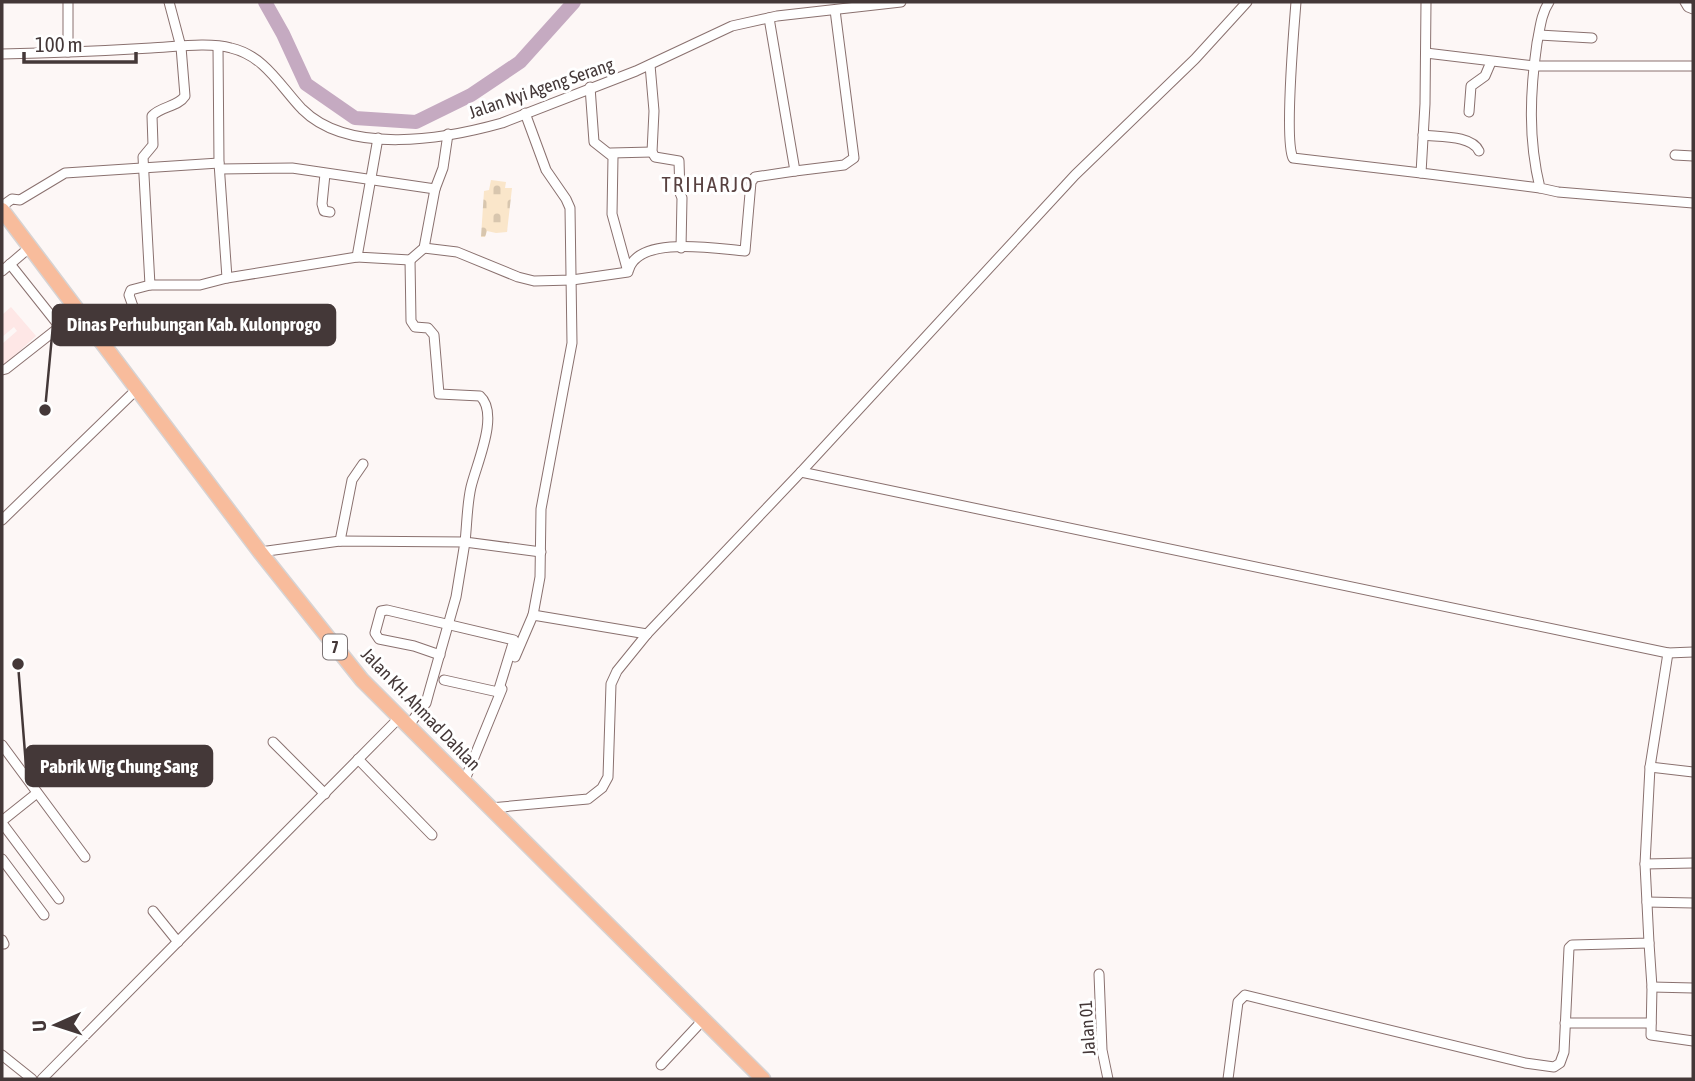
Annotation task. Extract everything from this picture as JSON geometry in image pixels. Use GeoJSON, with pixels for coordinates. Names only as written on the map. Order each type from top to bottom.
{"type":"FeatureCollection","features":[{"type":"Feature","properties":{"kind":"highway","name":"Jalan KH. Ahmad Dahlan"},"geometry":{"type":"LineString","coordinates":[[2,208],[136,390],[362,680],[702,1022],[763,1079]]}},
{"type":"Feature","properties":{"kind":"highway","name":"Jalan KH. Ahmad Dahlan"},"geometry":{"type":"LineString","coordinates":[[721,1038],[742,1051],[773,1079]]}},
{"type":"Feature","properties":{"kind":"street"},"geometry":{"type":"LineString","coordinates":[[68,2],[68,52]]}},
{"type":"Feature","properties":{"kind":"street"},"geometry":{"type":"LineString","coordinates":[[150,285],[143,154],[153,145],[152,116],[182,101],[185,96],[181,47],[169,2]]}},
{"type":"Feature","properties":{"kind":"street","name":"Jalan Nyi Ageng Serang"},"geometry":{"type":"LineString","coordinates":[[2,51],[68,52],[181,47],[237,50],[269,68],[300,106],[324,126],[360,136],[409,139],[479,129],[525,113],[650,65],[732,26],[831,7],[901,2]]}},
{"type":"Feature","properties":{"kind":"street"},"geometry":{"type":"LineString","coordinates":[[490,808],[588,799],[597,794],[608,777],[613,677],[647,634],[801,472],[1075,175],[1195,59],[1247,2]]}},
{"type":"Feature","properties":{"kind":"street"},"geometry":{"type":"LineString","coordinates":[[1296,2],[1290,123],[1290,150],[1293,158],[1558,192],[1693,203]]}},
{"type":"Feature","properties":{"kind":"street"},"geometry":{"type":"LineString","coordinates":[[1421,173],[1426,2]]}},
{"type":"Feature","properties":{"kind":"street"},"geometry":{"type":"LineString","coordinates":[[1540,188],[1530,119],[1539,35],[1543,13],[1549,2]]}},
{"type":"Feature","properties":{"kind":"street"},"geometry":{"type":"LineString","coordinates":[[1685,2],[1693,9]]}},
{"type":"Feature","properties":{"kind":"street"},"geometry":{"type":"LineString","coordinates":[[424,248],[457,251],[534,281],[622,275],[628,272],[634,260],[659,248],[745,251],[751,182],[755,177],[844,165],[854,158],[831,7]]}},
{"type":"Feature","properties":{"kind":"street"},"geometry":{"type":"LineString","coordinates":[[769,18],[795,171]]}},
{"type":"Feature","properties":{"kind":"street"},"geometry":{"type":"LineString","coordinates":[[1539,35],[1592,38]]}},
{"type":"Feature","properties":{"kind":"street"},"geometry":{"type":"LineString","coordinates":[[218,47],[220,166],[227,278]]}},
{"type":"Feature","properties":{"kind":"street"},"geometry":{"type":"LineString","coordinates":[[1426,53],[1534,66],[1693,66]]}},
{"type":"Feature","properties":{"kind":"street"},"geometry":{"type":"LineString","coordinates":[[1469,112],[1471,86],[1485,76],[1491,62]]}},
{"type":"Feature","properties":{"kind":"street"},"geometry":{"type":"LineString","coordinates":[[650,65],[654,111],[652,152],[655,157],[679,161],[682,198],[681,247]]}},
{"type":"Feature","properties":{"kind":"street"},"geometry":{"type":"LineString","coordinates":[[590,87],[594,142],[611,153],[652,152]]}},
{"type":"Feature","properties":{"kind":"street"},"geometry":{"type":"LineString","coordinates":[[464,782],[537,601],[541,509],[572,343],[570,208],[546,170],[525,113]]}},
{"type":"Feature","properties":{"kind":"street"},"geometry":{"type":"LineString","coordinates":[[99,340],[134,319],[136,315],[129,292],[150,285],[200,285],[227,278],[357,257],[410,260],[424,248],[435,189],[443,168],[448,134]]}},
{"type":"Feature","properties":{"kind":"street"},"geometry":{"type":"LineString","coordinates":[[1423,135],[1471,142],[1479,151]]}},
{"type":"Feature","properties":{"kind":"street"},"geometry":{"type":"LineString","coordinates":[[357,257],[378,138]]}},
{"type":"Feature","properties":{"kind":"street"},"geometry":{"type":"LineString","coordinates":[[611,153],[615,163],[612,214],[629,269]]}},
{"type":"Feature","properties":{"kind":"street"},"geometry":{"type":"LineString","coordinates":[[1675,155],[1693,156]]}},
{"type":"Feature","properties":{"kind":"street"},"geometry":{"type":"LineString","coordinates":[[2,208],[12,199],[20,200],[65,173],[142,169],[220,166],[292,168],[435,189]]}},
{"type":"Feature","properties":{"kind":"street"},"geometry":{"type":"LineString","coordinates":[[325,174],[322,204],[324,211],[330,212]]}},
{"type":"Feature","properties":{"kind":"street"},"geometry":{"type":"LineString","coordinates":[[29,248],[6,267],[60,327]]}},
{"type":"Feature","properties":{"kind":"street"},"geometry":{"type":"LineString","coordinates":[[42,1079],[358,759],[426,703],[456,597],[470,488],[486,433],[486,404],[480,396],[439,394],[434,335],[428,328],[415,327],[411,321],[410,260]]}},
{"type":"Feature","properties":{"kind":"street"},"geometry":{"type":"LineString","coordinates":[[2,370],[60,327],[82,317]]}},
{"type":"Feature","properties":{"kind":"street"},"geometry":{"type":"LineString","coordinates":[[2,520],[136,390]]}},
{"type":"Feature","properties":{"kind":"street"},"geometry":{"type":"LineString","coordinates":[[340,541],[352,480],[362,464]]}},
{"type":"Feature","properties":{"kind":"street"},"geometry":{"type":"LineString","coordinates":[[801,472],[1668,653],[1693,652]]}},
{"type":"Feature","properties":{"kind":"street"},"geometry":{"type":"LineString","coordinates":[[260,552],[340,541],[465,542],[541,552]]}},
{"type":"Feature","properties":{"kind":"street"},"geometry":{"type":"LineString","coordinates":[[440,654],[379,639],[375,634],[382,610],[512,638],[514,642],[498,692],[444,680]]}},
{"type":"Feature","properties":{"kind":"street"},"geometry":{"type":"LineString","coordinates":[[533,615],[647,634]]}},
{"type":"Feature","properties":{"kind":"street"},"geometry":{"type":"LineString","coordinates":[[1668,653],[1650,767],[1645,864],[1652,987],[1651,1023],[1652,1036],[1693,1041]]}},
{"type":"Feature","properties":{"kind":"street"},"geometry":{"type":"LineString","coordinates":[[273,742],[324,793]]}},
{"type":"Feature","properties":{"kind":"street"},"geometry":{"type":"LineString","coordinates":[[2,745],[85,857]]}},
{"type":"Feature","properties":{"kind":"street"},"geometry":{"type":"LineString","coordinates":[[358,759],[432,835]]}},
{"type":"Feature","properties":{"kind":"street"},"geometry":{"type":"LineString","coordinates":[[1650,767],[1693,772]]}},
{"type":"Feature","properties":{"kind":"street"},"geometry":{"type":"LineString","coordinates":[[37,793],[2,822],[59,899]]}},
{"type":"Feature","properties":{"kind":"street"},"geometry":{"type":"LineString","coordinates":[[2,859],[44,915]]}},
{"type":"Feature","properties":{"kind":"street"},"geometry":{"type":"LineString","coordinates":[[1645,864],[1693,863]]}},
{"type":"Feature","properties":{"kind":"street"},"geometry":{"type":"LineString","coordinates":[[1647,902],[1693,903]]}},
{"type":"Feature","properties":{"kind":"street"},"geometry":{"type":"LineString","coordinates":[[153,911],[178,942]]}},
{"type":"Feature","properties":{"kind":"street"},"geometry":{"type":"LineString","coordinates":[[1228,1079],[1238,1002],[1245,995],[1548,1067],[1557,1066],[1562,1059],[1567,953],[1570,946],[1649,943]]}},
{"type":"Feature","properties":{"kind":"street","name":"Jalan 01"},"geometry":{"type":"LineString","coordinates":[[1099,974],[1102,1049],[1108,1079]]}},
{"type":"Feature","properties":{"kind":"street"},"geometry":{"type":"LineString","coordinates":[[1652,987],[1693,988]]}},
{"type":"Feature","properties":{"kind":"street"},"geometry":{"type":"LineString","coordinates":[[661,1065],[702,1022]]}},
{"type":"Feature","properties":{"kind":"street"},"geometry":{"type":"LineString","coordinates":[[1565,1023],[1651,1023]]}},
{"type":"Feature","properties":{"kind":"street"},"geometry":{"type":"LineString","coordinates":[[2,1055],[32,1079]]}},
{"type":"Feature","properties":{"kind":"shaded area"},"geometry":{"type":"Polygon","coordinates":[[[11,307],[36,336],[3,366],[2,344],[17,331],[14,327],[2,337],[2,315],[11,307]]]}},
{"type":"Feature","properties":{"kind":"green space"},"geometry":{"type":"Polygon","coordinates":[[[491,180],[506,182],[505,188],[512,188],[507,232],[487,231],[485,237],[481,237],[484,191],[489,190],[491,180]]]}},
{"type":"Feature","properties":{"kind":"waterway"},"geometry":{"type":"LineString","coordinates":[[265,2],[306,84],[355,118],[416,122],[471,95],[520,62],[574,2]]}},
{"type":"Feature","properties":{"kind":"place","name":"Dinas Perhubungan Kab. Kulonprogo"},"geometry":{"type":"Point","coordinates":[45,410]}},
{"type":"Feature","properties":{"kind":"place","name":"Pabrik Wig Chung Sang"},"geometry":{"type":"Point","coordinates":[18,664]}},
{"type":"Feature","properties":{"kind":"district","name":"TRIHARJO"},"geometry":{"type":"Point","coordinates":[708,184]}}]}
